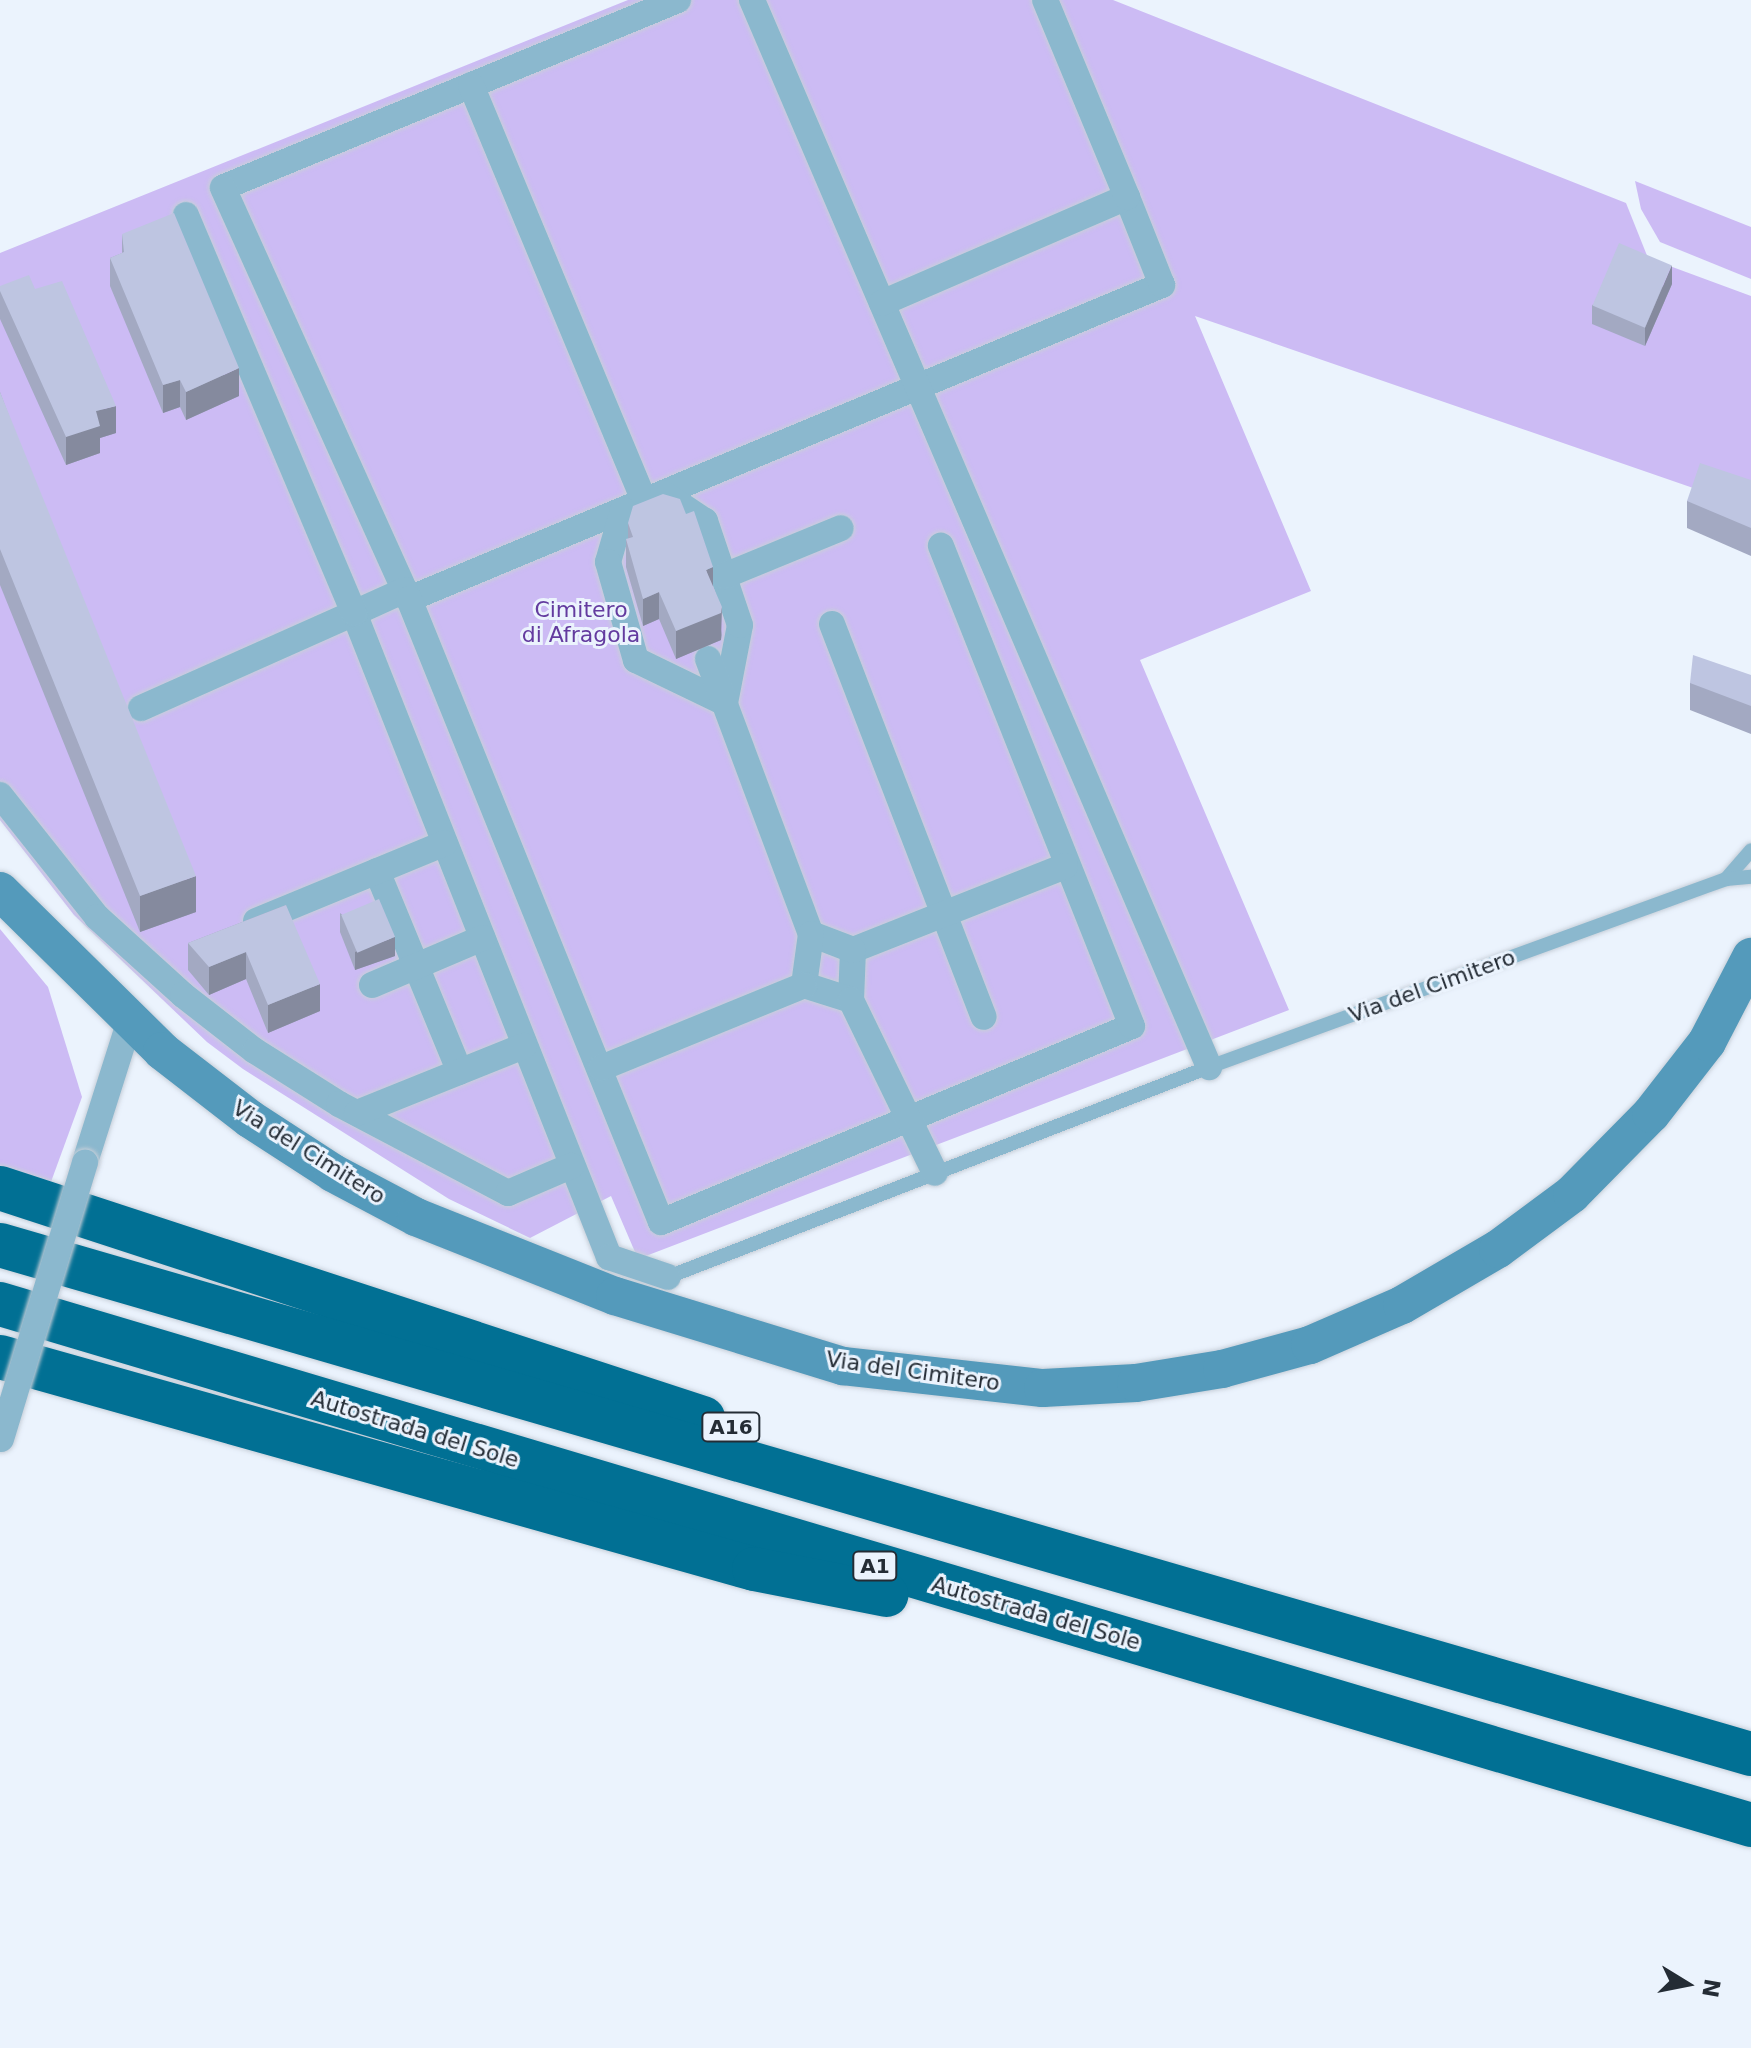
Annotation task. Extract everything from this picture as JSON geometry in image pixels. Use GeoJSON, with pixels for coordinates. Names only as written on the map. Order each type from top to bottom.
{"type":"FeatureCollection","features":[{"type":"Feature","properties":{"kind":"highway","name":"A16"},"geometry":{"type":"LineString","coordinates":[[0,1188],[1461,1667]]}},
{"type":"Feature","properties":{"kind":"highway"},"geometry":{"type":"LineString","coordinates":[[0,1245],[1461,1667],[1751,1754]]}},
{"type":"Feature","properties":{"kind":"highway","name":"Autostrada del Sole"},"geometry":{"type":"LineString","coordinates":[[0,1304],[1751,1825]]}},
{"type":"Feature","properties":{"kind":"highway"},"geometry":{"type":"LineString","coordinates":[[0,1357],[754,1569],[1160,1650]]}},
{"type":"Feature","properties":{"kind":"main road","name":"Via del Cimitero"},"geometry":{"type":"LineString","coordinates":[[0,891],[129,1023],[250,1119],[333,1173],[509,1257],[843,1366],[951,1382],[1043,1388],[1136,1383],[1208,1371],[1310,1345],[1402,1305],[1498,1249],[1572,1194],[1651,1114],[1707,1042],[1751,957]]}},
{"type":"Feature","properties":{"kind":"street"},"geometry":{"type":"LineString","coordinates":[[678,0],[223,188],[407,594],[661,1222],[1132,1026],[1065,866],[941,546]]}},
{"type":"Feature","properties":{"kind":"street"},"geometry":{"type":"LineString","coordinates":[[752,0],[1209,1067]]}},
{"type":"Feature","properties":{"kind":"street"},"geometry":{"type":"LineString","coordinates":[[141,708],[354,613],[643,501],[1162,285],[1045,0]]}},
{"type":"Feature","properties":{"kind":"street"},"geometry":{"type":"LineString","coordinates":[[471,85],[643,501],[705,521],[740,625],[725,703]]}},
{"type":"Feature","properties":{"kind":"street"},"geometry":{"type":"LineString","coordinates":[[882,303],[1127,197]]}},
{"type":"Feature","properties":{"kind":"street"},"geometry":{"type":"LineString","coordinates":[[186,215],[354,613],[609,1257],[668,1277]]}},
{"type":"Feature","properties":{"kind":"street"},"geometry":{"type":"LineString","coordinates":[[643,501],[608,562],[636,660],[725,703]]}},
{"type":"Feature","properties":{"kind":"street"},"geometry":{"type":"LineString","coordinates":[[724,576],[841,528]]}},
{"type":"Feature","properties":{"kind":"street"},"geometry":{"type":"LineString","coordinates":[[832,624],[947,913],[984,1017]]}},
{"type":"Feature","properties":{"kind":"street"},"geometry":{"type":"LineString","coordinates":[[708,659],[811,934],[804,985]]}},
{"type":"Feature","properties":{"kind":"street"},"geometry":{"type":"LineString","coordinates":[[0,795],[97,917],[183,995],[255,1051],[357,1113],[508,1193],[571,1166]]}},
{"type":"Feature","properties":{"kind":"street"},"geometry":{"type":"LineString","coordinates":[[237,929],[445,843]]}},
{"type":"Feature","properties":{"kind":"street"},"geometry":{"type":"LineString","coordinates":[[811,934],[853,950],[1065,866]]}},
{"type":"Feature","properties":{"kind":"street"},"geometry":{"type":"LineString","coordinates":[[377,871],[460,1072]]}},
{"type":"Feature","properties":{"kind":"street"},"geometry":{"type":"LineString","coordinates":[[372,985],[482,938]]}},
{"type":"Feature","properties":{"kind":"street"},"geometry":{"type":"LineString","coordinates":[[853,950],[851,1000],[935,1173]]}},
{"type":"Feature","properties":{"kind":"street"},"geometry":{"type":"LineString","coordinates":[[601,1068],[804,985],[851,1000]]}},
{"type":"Feature","properties":{"kind":"street"},"geometry":{"type":"LineString","coordinates":[[0,1440],[129,1023]]}},
{"type":"Feature","properties":{"kind":"street"},"geometry":{"type":"LineString","coordinates":[[357,1113],[524,1046]]}},
{"type":"Feature","properties":{"kind":"lane"},"geometry":{"type":"LineString","coordinates":[[1726,879],[1751,850]]}},
{"type":"Feature","properties":{"kind":"lane","name":"Via del Cimitero"},"geometry":{"type":"LineString","coordinates":[[668,1277],[1209,1067],[1726,879],[1751,877]]}},
{"type":"Feature","properties":{"kind":"green space","name":"Cimitero di Afragola"},"geometry":{"type":"Polygon","coordinates":[[[628,0],[1113,0],[1626,203],[1648,258],[1751,296],[1751,508],[1195,316],[1311,591],[1140,660],[1289,1010],[638,1259],[611,1196],[530,1238],[449,1199],[243,1069],[207,1042],[74,915],[0,820],[0,253],[628,0]]]}},
{"type":"Feature","properties":{"kind":"green space"},"geometry":{"type":"Polygon","coordinates":[[[1635,181],[1751,227],[1751,279],[1660,242],[1641,209],[1635,181]]]}},
{"type":"Feature","properties":{"kind":"green space"},"geometry":{"type":"Polygon","coordinates":[[[0,929],[48,987],[82,1097],[48,1190],[0,1175],[0,929]]]}},
{"type":"Feature","properties":{"kind":"building"},"geometry":{"type":"Polygon","coordinates":[[[174,213],[239,368],[186,392],[180,380],[163,385],[110,258],[124,252],[122,234],[174,213]]]}},
{"type":"Feature","properties":{"kind":"building"},"geometry":{"type":"Polygon","coordinates":[[[1619,243],[1671,265],[1645,328],[1592,306],[1619,243]]]}},
{"type":"Feature","properties":{"kind":"building"},"geometry":{"type":"Polygon","coordinates":[[[29,275],[35,289],[62,281],[116,406],[96,411],[100,426],[66,437],[0,291],[0,286],[29,275]]]}},
{"type":"Feature","properties":{"kind":"building"},"geometry":{"type":"Polygon","coordinates":[[[0,392],[196,876],[140,896],[0,549],[0,392]]]}},
{"type":"Feature","properties":{"kind":"building"},"geometry":{"type":"Polygon","coordinates":[[[1700,463],[1751,480],[1751,528],[1687,501],[1700,463]]]}},
{"type":"Feature","properties":{"kind":"building"},"geometry":{"type":"Polygon","coordinates":[[[663,494],[680,499],[686,514],[694,511],[713,567],[706,570],[722,607],[721,613],[676,631],[659,592],[643,599],[626,539],[633,537],[628,523],[633,506],[663,494]]]}},
{"type":"Feature","properties":{"kind":"building"},"geometry":{"type":"Polygon","coordinates":[[[1693,655],[1751,675],[1751,706],[1690,683],[1693,655]]]}},
{"type":"Feature","properties":{"kind":"building"},"geometry":{"type":"Polygon","coordinates":[[[379,899],[395,937],[357,953],[341,915],[379,899]]]}},
{"type":"Feature","properties":{"kind":"building"},"geometry":{"type":"Polygon","coordinates":[[[286,905],[320,984],[268,1005],[246,952],[209,967],[188,943],[286,905]]]}}]}
